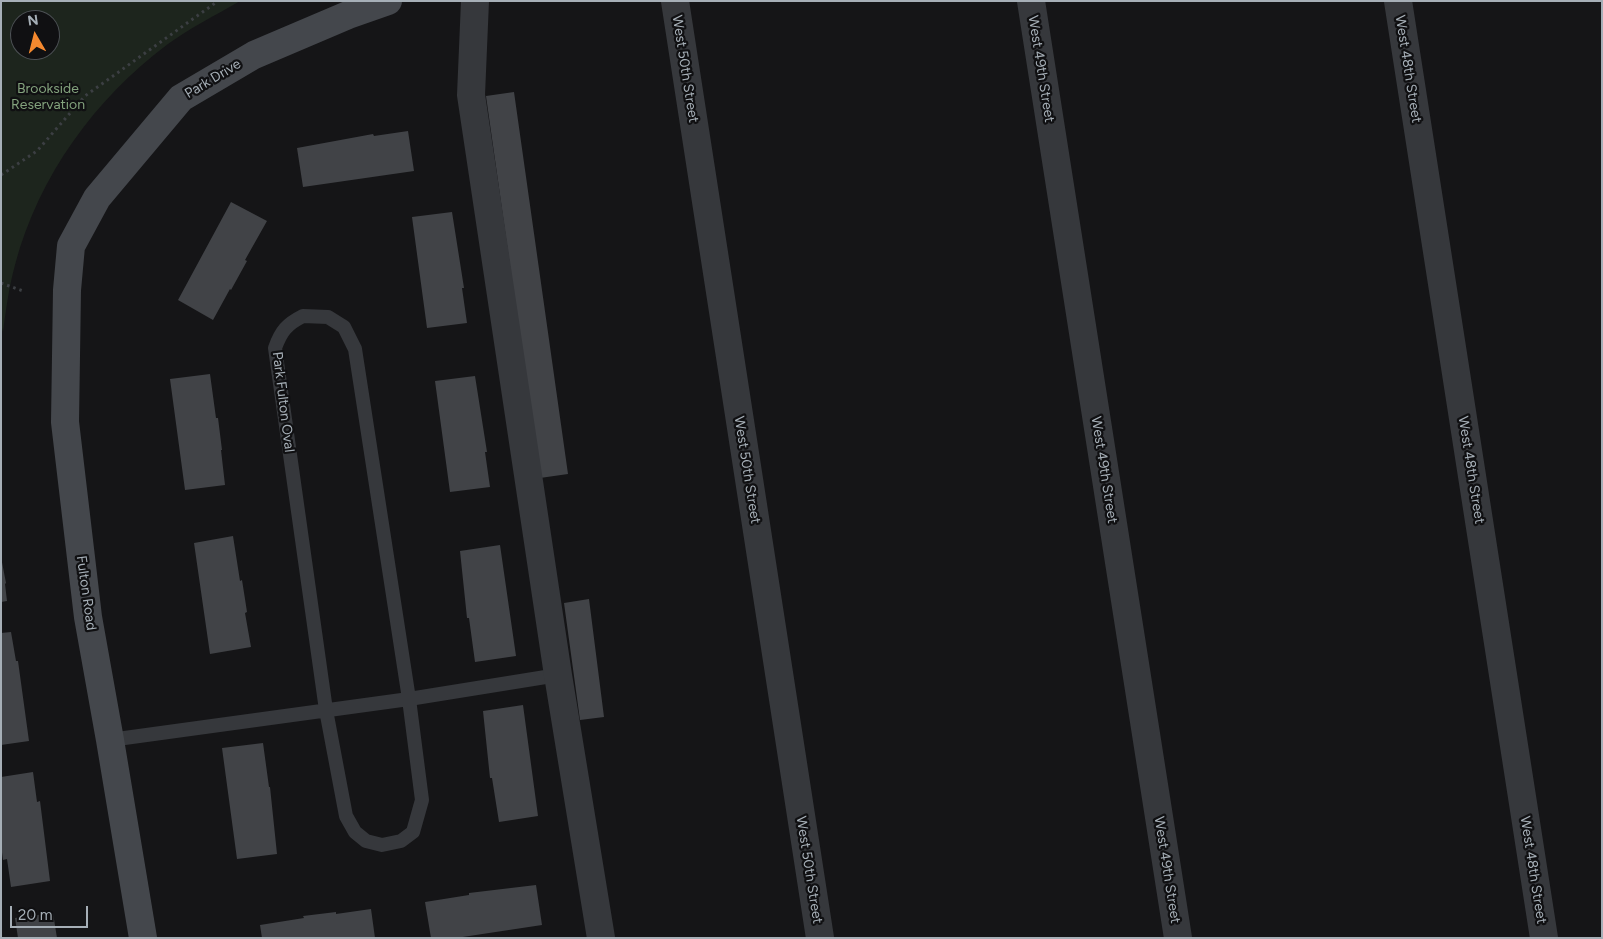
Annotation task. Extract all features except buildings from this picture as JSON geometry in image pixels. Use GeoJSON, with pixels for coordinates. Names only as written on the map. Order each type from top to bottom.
{"type":"FeatureCollection","features":[{"type":"Feature","properties":{"kind":"main road","name":"Park Drive"},"geometry":{"type":"LineString","coordinates":[[71,246],[97,198],[181,98],[254,55],[348,15],[388,1]]}},
{"type":"Feature","properties":{"kind":"main road","name":"Fulton Road"},"geometry":{"type":"LineString","coordinates":[[71,246],[67,290],[65,422],[88,617],[143,938]]}},
{"type":"Feature","properties":{"kind":"street"},"geometry":{"type":"LineString","coordinates":[[475,1],[472,95],[558,675],[601,938]]}},
{"type":"Feature","properties":{"kind":"street","name":"West 50th Street"},"geometry":{"type":"LineString","coordinates":[[675,1],[820,938]]}},
{"type":"Feature","properties":{"kind":"street","name":"West 49th Street"},"geometry":{"type":"LineString","coordinates":[[1031,1],[1178,938]]}},
{"type":"Feature","properties":{"kind":"street","name":"West 48th Street"},"geometry":{"type":"LineString","coordinates":[[1398,1],[1544,938]]}},
{"type":"Feature","properties":{"kind":"lane","name":"Park Fulton Oval"},"geometry":{"type":"LineString","coordinates":[[303,316],[328,317],[344,326],[355,349],[409,699],[422,800],[413,832],[401,841],[382,845],[366,841],[355,832],[346,816],[326,710],[275,348],[279,335],[291,322],[303,316]]}},
{"type":"Feature","properties":{"kind":"lane"},"geometry":{"type":"LineString","coordinates":[[110,740],[409,699],[558,675]]}},
{"type":"Feature","properties":{"kind":"path"},"geometry":{"type":"LineString","coordinates":[[1,175],[37,150],[85,96],[218,1]]}},
{"type":"Feature","properties":{"kind":"path"},"geometry":{"type":"LineString","coordinates":[[1,283],[23,291]]}},
{"type":"Feature","properties":{"kind":"green space","name":"Brookside Reservation"},"geometry":{"type":"Polygon","coordinates":[[[1,1],[240,1],[176,38],[141,66],[94,114],[73,141],[39,200],[25,232],[11,282],[3,332],[1,324],[1,1]]]}}]}
